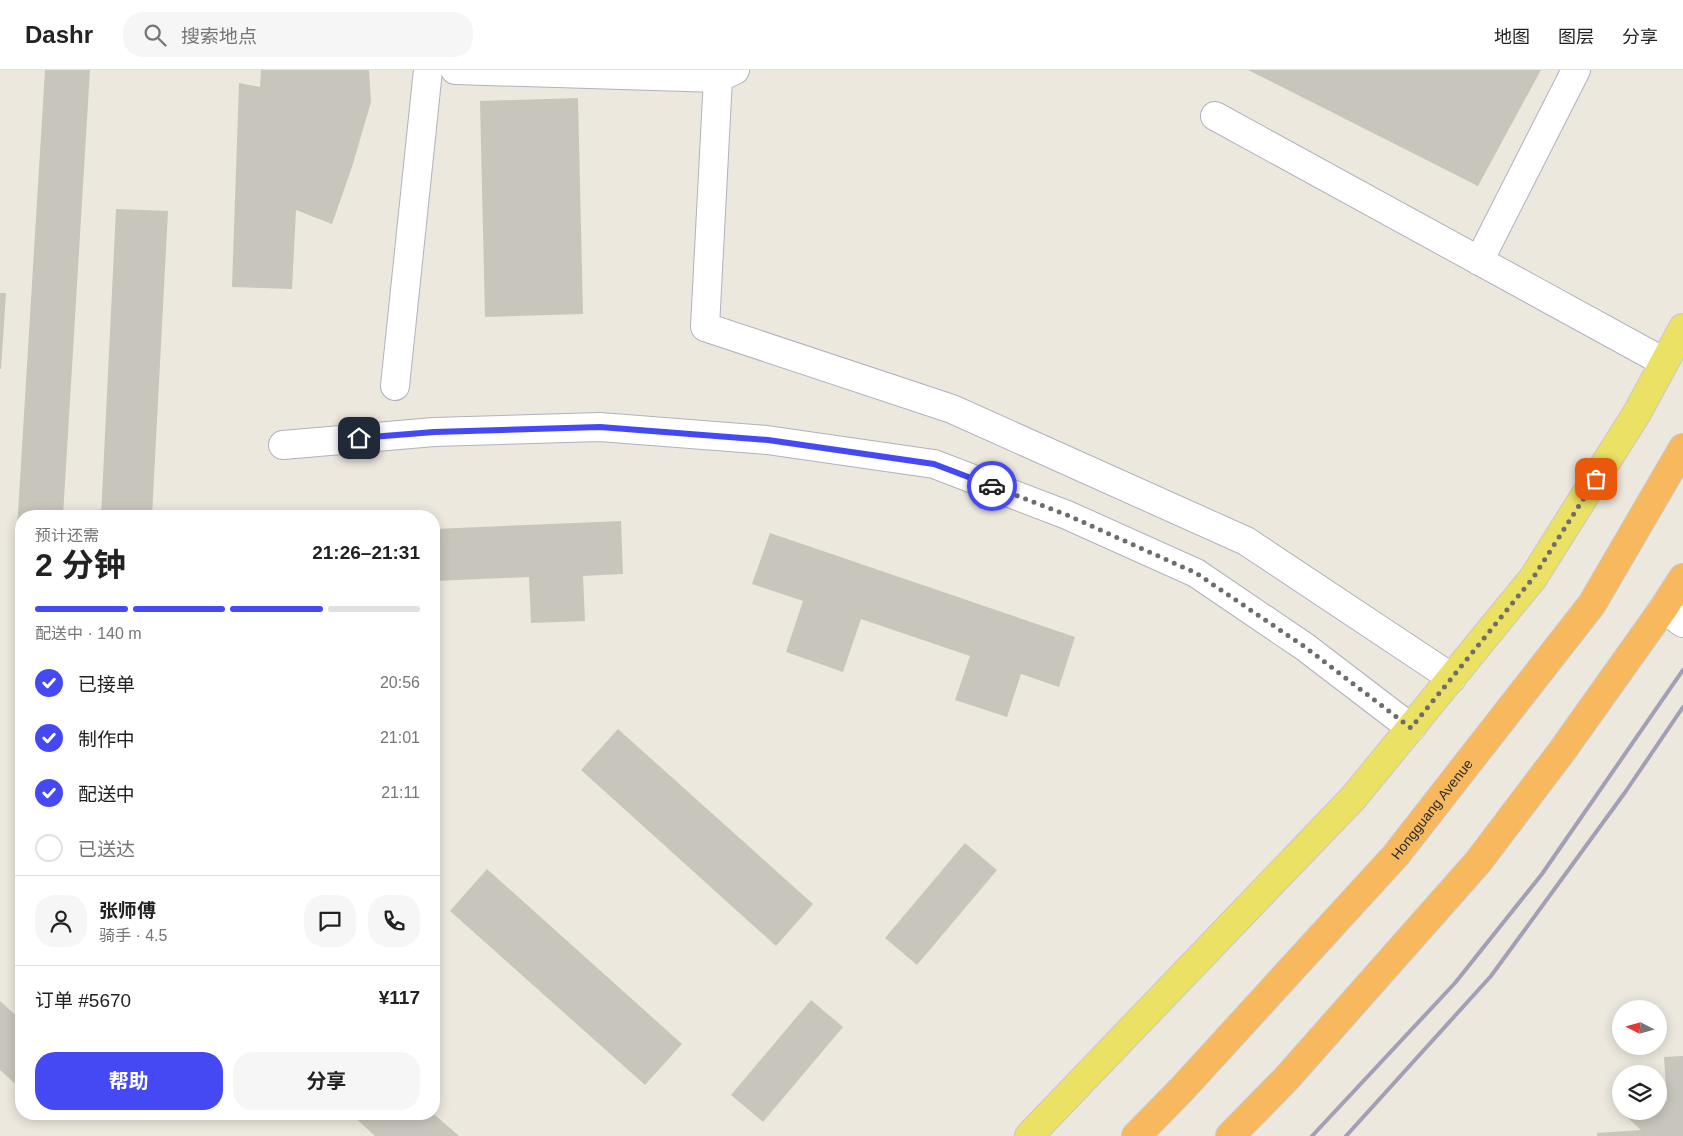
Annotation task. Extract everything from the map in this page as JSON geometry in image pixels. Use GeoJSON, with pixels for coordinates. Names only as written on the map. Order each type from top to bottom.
{"type":"FeatureCollection","features":[{"type":"Feature","properties":{"kind":"highway","name":"Hongguang Avenue"},"geometry":{"type":"LineString","coordinates":[[1136,1136],[1183,1088],[1396,855],[1592,604],[1683,448]]}},
{"type":"Feature","properties":{"kind":"highway"},"geometry":{"type":"LineString","coordinates":[[1230,1136],[1286,1079],[1478,862],[1562,751],[1673,616],[1683,578]]}},
{"type":"Feature","properties":{"kind":"main road"},"geometry":{"type":"LineString","coordinates":[[1029,1136],[1354,797],[1533,578],[1637,413],[1683,328]]}},
{"type":"Feature","properties":{"kind":"street"},"geometry":{"type":"LineString","coordinates":[[395,386],[428,70]]}},
{"type":"Feature","properties":{"kind":"street"},"geometry":{"type":"LineString","coordinates":[[455,70],[726,74],[705,326],[952,409],[1246,541],[1452,678]]}},
{"type":"Feature","properties":{"kind":"street"},"geometry":{"type":"LineString","coordinates":[[1479,261],[1576,70]]}},
{"type":"Feature","properties":{"kind":"street"},"geometry":{"type":"LineString","coordinates":[[1215,116],[1664,362]]}},
{"type":"Feature","properties":{"kind":"street"},"geometry":{"type":"LineString","coordinates":[[284,445],[434,432],[600,427],[768,440],[934,464],[1067,515],[1196,573],[1305,647],[1411,728]]}},
{"type":"Feature","properties":{"kind":"building"},"geometry":{"type":"Polygon","coordinates":[[[45,70],[90,70],[63,510],[18,510],[45,70]]]}},
{"type":"Feature","properties":{"kind":"building"},"geometry":{"type":"Polygon","coordinates":[[[261,70],[369,70],[371,102],[352,167],[332,224],[296,210],[292,289],[232,287],[239,83],[260,87],[261,70]]]}},
{"type":"Feature","properties":{"kind":"building"},"geometry":{"type":"Polygon","coordinates":[[[1248,70],[1541,70],[1478,186],[1248,70]]]}},
{"type":"Feature","properties":{"kind":"building"},"geometry":{"type":"Polygon","coordinates":[[[578,98],[583,314],[485,317],[480,101],[578,98]]]}},
{"type":"Feature","properties":{"kind":"building"},"geometry":{"type":"Polygon","coordinates":[[[116,209],[168,211],[152,510],[101,510],[116,209]]]}},
{"type":"Feature","properties":{"kind":"building"},"geometry":{"type":"Polygon","coordinates":[[[0,293],[6,293],[1,369],[0,369],[0,293]]]}},
{"type":"Feature","properties":{"kind":"building"},"geometry":{"type":"Polygon","coordinates":[[[621,521],[623,574],[583,576],[585,621],[531,623],[529,577],[440,581],[440,529],[621,521]]]}},
{"type":"Feature","properties":{"kind":"building"},"geometry":{"type":"Polygon","coordinates":[[[770,533],[1075,637],[1059,687],[1021,674],[1007,717],[955,700],[970,656],[861,619],[843,672],[786,652],[803,601],[752,584],[770,533]]]}},
{"type":"Feature","properties":{"kind":"building"},"geometry":{"type":"Polygon","coordinates":[[[618,729],[813,904],[776,946],[581,770],[618,729]]]}},
{"type":"Feature","properties":{"kind":"building"},"geometry":{"type":"Polygon","coordinates":[[[965,843],[997,870],[917,965],[885,938],[965,843]]]}},
{"type":"Feature","properties":{"kind":"building"},"geometry":{"type":"Polygon","coordinates":[[[487,869],[682,1044],[645,1085],[450,911],[487,869]]]}},
{"type":"Feature","properties":{"kind":"building"},"geometry":{"type":"Polygon","coordinates":[[[811,1000],[843,1027],[763,1122],[731,1095],[811,1000]]]}},
{"type":"Feature","properties":{"kind":"building"},"geometry":{"type":"Polygon","coordinates":[[[0,1001],[15,1015],[15,1084],[0,1070],[0,1001]]]}},
{"type":"Feature","properties":{"kind":"building"},"geometry":{"type":"Polygon","coordinates":[[[1683,1056],[1683,1136],[1597,1136],[1597,1133],[1641,1130],[1630,1120],[1667,1120],[1667,1065],[1665,1065],[1664,1057],[1683,1056]]]}},
{"type":"Feature","properties":{"kind":"building"},"geometry":{"type":"Polygon","coordinates":[[[440,1119],[459,1136],[375,1136],[358,1120],[440,1119]]]}},
{"type":"Feature","properties":{"kind":"railway"},"geometry":{"type":"LineString","coordinates":[[1312,1136],[1455,983],[1542,874],[1683,670]]}},
{"type":"Feature","properties":{"kind":"railway"},"geometry":{"type":"LineString","coordinates":[[1346,1136],[1491,976],[1626,791],[1683,707]]}},
{"type":"Feature","properties":{"kind":"way so far"},"geometry":{"type":"LineString","coordinates":[[992,486],[1067,515],[1196,573],[1305,647],[1411,728],[1533,578],[1596,479]]}},
{"type":"Feature","properties":{"kind":"route"},"geometry":{"type":"LineString","coordinates":[[359,438],[434,432],[600,427],[768,440],[934,464],[992,486]]}}]}
